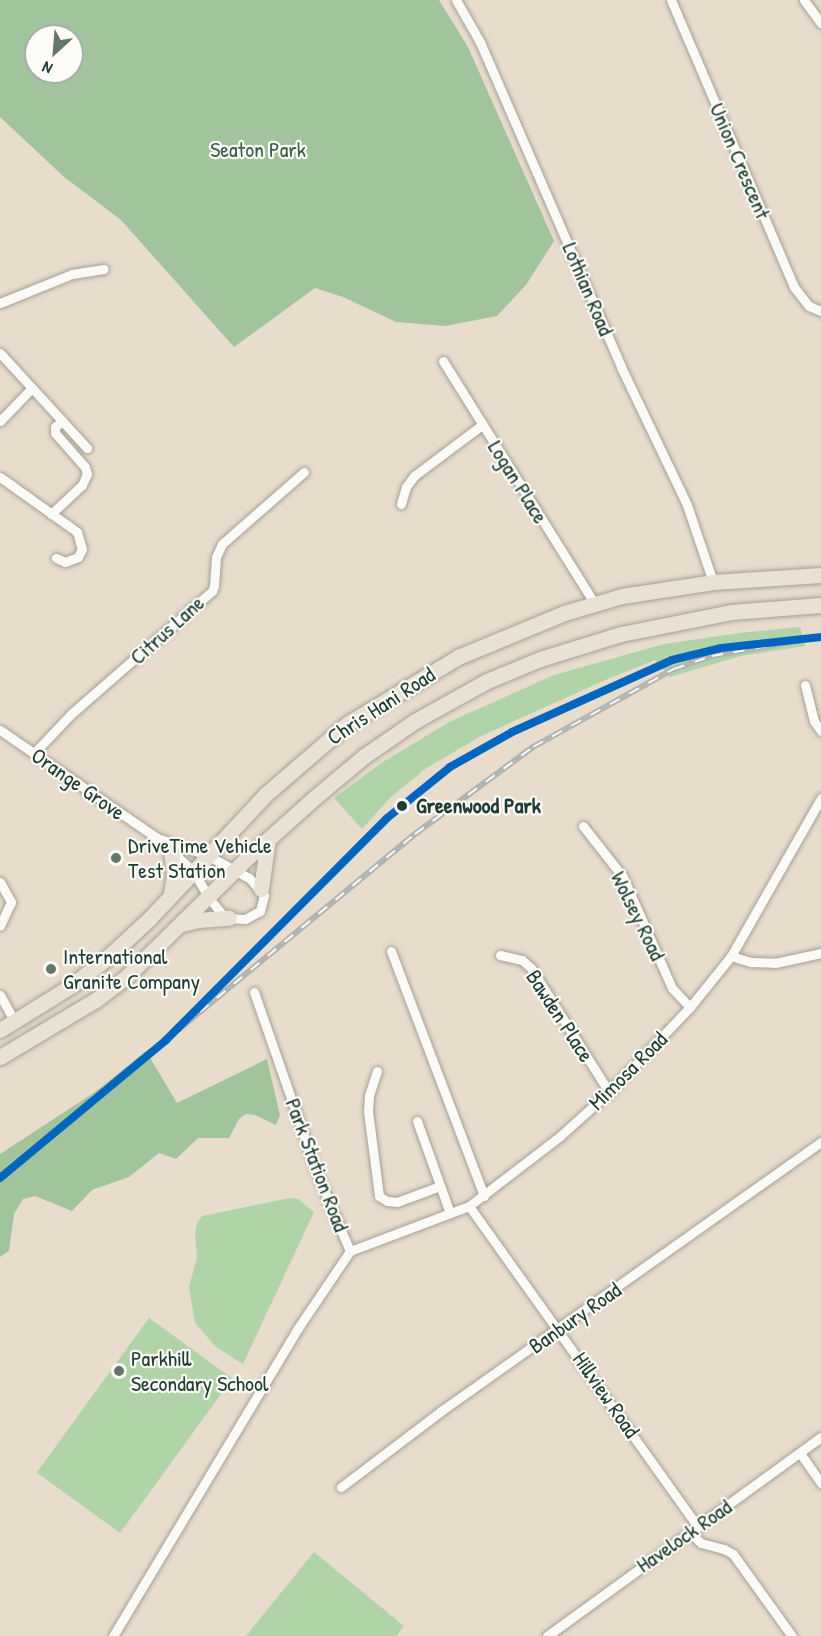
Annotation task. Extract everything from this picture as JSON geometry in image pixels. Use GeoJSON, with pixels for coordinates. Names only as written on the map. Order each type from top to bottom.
{"type":"FeatureCollection","features":[{"type":"Feature","properties":{"kind":"main road","name":"Chris Hani Road"},"geometry":{"type":"LineString","coordinates":[[0,1030],[71,986],[108,957],[171,895],[266,794],[347,724],[458,657],[506,636],[594,603],[633,594],[714,582],[821,575]]}},
{"type":"Feature","properties":{"kind":"main road","name":"Chris Hani Road"},"geometry":{"type":"LineString","coordinates":[[0,1057],[97,999],[154,952],[268,839],[363,758],[415,721],[487,681],[540,659],[621,634],[731,612],[821,605]]}},
{"type":"Feature","properties":{"kind":"main road"},"geometry":{"type":"LineString","coordinates":[[261,889],[268,839]]}},
{"type":"Feature","properties":{"kind":"main road"},"geometry":{"type":"LineString","coordinates":[[171,850],[174,875],[171,895]]}},
{"type":"Feature","properties":{"kind":"main road"},"geometry":{"type":"LineString","coordinates":[[181,925],[198,920],[229,918]]}},
{"type":"Feature","properties":{"kind":"street","name":"Lothian Road"},"geometry":{"type":"LineString","coordinates":[[456,0],[480,42],[621,367],[687,505],[714,582]]}},
{"type":"Feature","properties":{"kind":"street","name":"Union Crescent"},"geometry":{"type":"LineString","coordinates":[[671,0],[794,287],[809,306],[821,311]]}},
{"type":"Feature","properties":{"kind":"street"},"geometry":{"type":"LineString","coordinates":[[804,0],[821,23]]}},
{"type":"Feature","properties":{"kind":"street"},"geometry":{"type":"LineString","coordinates":[[0,303],[72,274],[104,269]]}},
{"type":"Feature","properties":{"kind":"street"},"geometry":{"type":"LineString","coordinates":[[0,353],[87,448]]}},
{"type":"Feature","properties":{"kind":"street","name":"Logan Place"},"geometry":{"type":"LineString","coordinates":[[442,361],[594,603]]}},
{"type":"Feature","properties":{"kind":"street"},"geometry":{"type":"LineString","coordinates":[[0,421],[32,388]]}},
{"type":"Feature","properties":{"kind":"street"},"geometry":{"type":"LineString","coordinates":[[51,514],[82,485],[87,474],[85,467],[55,433],[55,427],[62,421]]}},
{"type":"Feature","properties":{"kind":"street"},"geometry":{"type":"LineString","coordinates":[[401,504],[406,487],[414,476],[482,424]]}},
{"type":"Feature","properties":{"kind":"street","name":"Citrus Lane"},"geometry":{"type":"LineString","coordinates":[[34,753],[71,714],[212,591],[216,557],[222,544],[304,472]]}},
{"type":"Feature","properties":{"kind":"street"},"geometry":{"type":"LineString","coordinates":[[0,477],[77,532],[81,542],[81,553],[74,560],[65,562],[56,558]]}},
{"type":"Feature","properties":{"kind":"street"},"geometry":{"type":"LineString","coordinates":[[805,684],[814,721],[821,731]]}},
{"type":"Feature","properties":{"kind":"street","name":"Orange Grove"},"geometry":{"type":"LineString","coordinates":[[0,730],[157,838],[193,871],[208,898],[229,918]]}},
{"type":"Feature","properties":{"kind":"street","name":"Mimosa Road"},"geometry":{"type":"LineString","coordinates":[[350,1251],[469,1206],[559,1137],[609,1092],[690,1007],[731,956],[821,798]]}},
{"type":"Feature","properties":{"kind":"street","name":"Wolsey Road"},"geometry":{"type":"LineString","coordinates":[[583,826],[623,877],[672,988],[690,1007]]}},
{"type":"Feature","properties":{"kind":"street","name":"Orange Grove"},"geometry":{"type":"LineString","coordinates":[[157,838],[207,855],[236,870],[261,889]]}},
{"type":"Feature","properties":{"kind":"street"},"geometry":{"type":"LineString","coordinates":[[0,882],[11,902],[0,926]]}},
{"type":"Feature","properties":{"kind":"street"},"geometry":{"type":"LineString","coordinates":[[229,918],[244,919],[257,915],[263,902],[261,889]]}},
{"type":"Feature","properties":{"kind":"street"},"geometry":{"type":"LineString","coordinates":[[391,951],[484,1196]]}},
{"type":"Feature","properties":{"kind":"street"},"geometry":{"type":"LineString","coordinates":[[731,956],[751,962],[775,963],[821,953]]}},
{"type":"Feature","properties":{"kind":"street","name":"Bawden Place"},"geometry":{"type":"LineString","coordinates":[[500,955],[522,960],[531,968],[609,1092]]}},
{"type":"Feature","properties":{"kind":"street","name":"Park Station Road"},"geometry":{"type":"LineString","coordinates":[[112,1636],[298,1328],[350,1251],[318,1176],[254,992]]}},
{"type":"Feature","properties":{"kind":"street"},"geometry":{"type":"LineString","coordinates":[[0,995],[15,1022]]}},
{"type":"Feature","properties":{"kind":"street"},"geometry":{"type":"LineString","coordinates":[[377,1071],[369,1096],[368,1111],[379,1196],[387,1201],[397,1202],[440,1186]]}},
{"type":"Feature","properties":{"kind":"street"},"geometry":{"type":"LineString","coordinates":[[417,1121],[450,1213]]}},
{"type":"Feature","properties":{"kind":"street","name":"Banbury Road"},"geometry":{"type":"LineString","coordinates":[[342,1487],[441,1411],[559,1329],[808,1148],[821,1142]]}},
{"type":"Feature","properties":{"kind":"street","name":"Hillview Road"},"geometry":{"type":"LineString","coordinates":[[469,1206],[559,1329],[694,1530]]}},
{"type":"Feature","properties":{"kind":"street","name":"Havelock Road"},"geometry":{"type":"LineString","coordinates":[[547,1636],[614,1585],[821,1437]]}},
{"type":"Feature","properties":{"kind":"street"},"geometry":{"type":"LineString","coordinates":[[800,1453],[821,1483]]}},
{"type":"Feature","properties":{"kind":"street"},"geometry":{"type":"LineString","coordinates":[[694,1530],[701,1543],[724,1549],[733,1554],[792,1636]]}},
{"type":"Feature","properties":{"kind":"green space","name":"Seaton Park"},"geometry":{"type":"Polygon","coordinates":[[[0,0],[439,0],[468,47],[554,241],[526,285],[497,316],[445,326],[396,322],[343,297],[315,288],[234,347],[121,220],[63,176],[0,117],[0,0]]]}},
{"type":"Feature","properties":{"kind":"green space"},"geometry":{"type":"Polygon","coordinates":[[[800,627],[805,646],[741,656],[670,677],[655,660],[481,736],[425,769],[391,797],[362,829],[334,798],[383,762],[449,722],[554,675],[664,644],[800,627]]]}},
{"type":"Feature","properties":{"kind":"green space"},"geometry":{"type":"Polygon","coordinates":[[[146,1051],[177,1103],[267,1059],[280,1115],[276,1125],[255,1115],[246,1114],[239,1119],[229,1138],[198,1138],[176,1159],[159,1153],[129,1177],[92,1190],[72,1211],[35,1196],[23,1199],[14,1214],[9,1251],[0,1257],[0,1154],[95,1092],[146,1051]]]}},
{"type":"Feature","properties":{"kind":"green space"},"geometry":{"type":"Polygon","coordinates":[[[290,1198],[298,1199],[314,1212],[243,1364],[216,1347],[195,1323],[189,1287],[197,1257],[195,1235],[197,1223],[202,1216],[290,1198]]]}},
{"type":"Feature","properties":{"kind":"green space"},"geometry":{"type":"Polygon","coordinates":[[[149,1318],[232,1379],[120,1533],[37,1473],[149,1318]]]}},
{"type":"Feature","properties":{"kind":"green space"},"geometry":{"type":"Polygon","coordinates":[[[314,1552],[404,1626],[396,1636],[246,1636],[314,1552]]]}},
{"type":"Feature","properties":{"kind":"railway"},"geometry":{"type":"LineString","coordinates":[[166,1040],[415,834],[533,747],[674,669],[712,656],[807,639]]}},
{"type":"Feature","properties":{"kind":"transit line"},"geometry":{"type":"LineString","coordinates":[[0,1178],[166,1040],[386,819],[450,767],[512,732],[672,660],[721,648],[821,637]]}},
{"type":"Feature","properties":{"kind":"place","name":"Greenwood Park"},"geometry":{"type":"Point","coordinates":[402,806]}},
{"type":"Feature","properties":{"kind":"place","name":"DriveTime Vehicle Test Station"},"geometry":{"type":"Point","coordinates":[116,858]}},
{"type":"Feature","properties":{"kind":"place","name":"International Granite Company"},"geometry":{"type":"Point","coordinates":[51,969]}},
{"type":"Feature","properties":{"kind":"place","name":"Parkhill Secondary School"},"geometry":{"type":"Point","coordinates":[119,1371]}}]}
